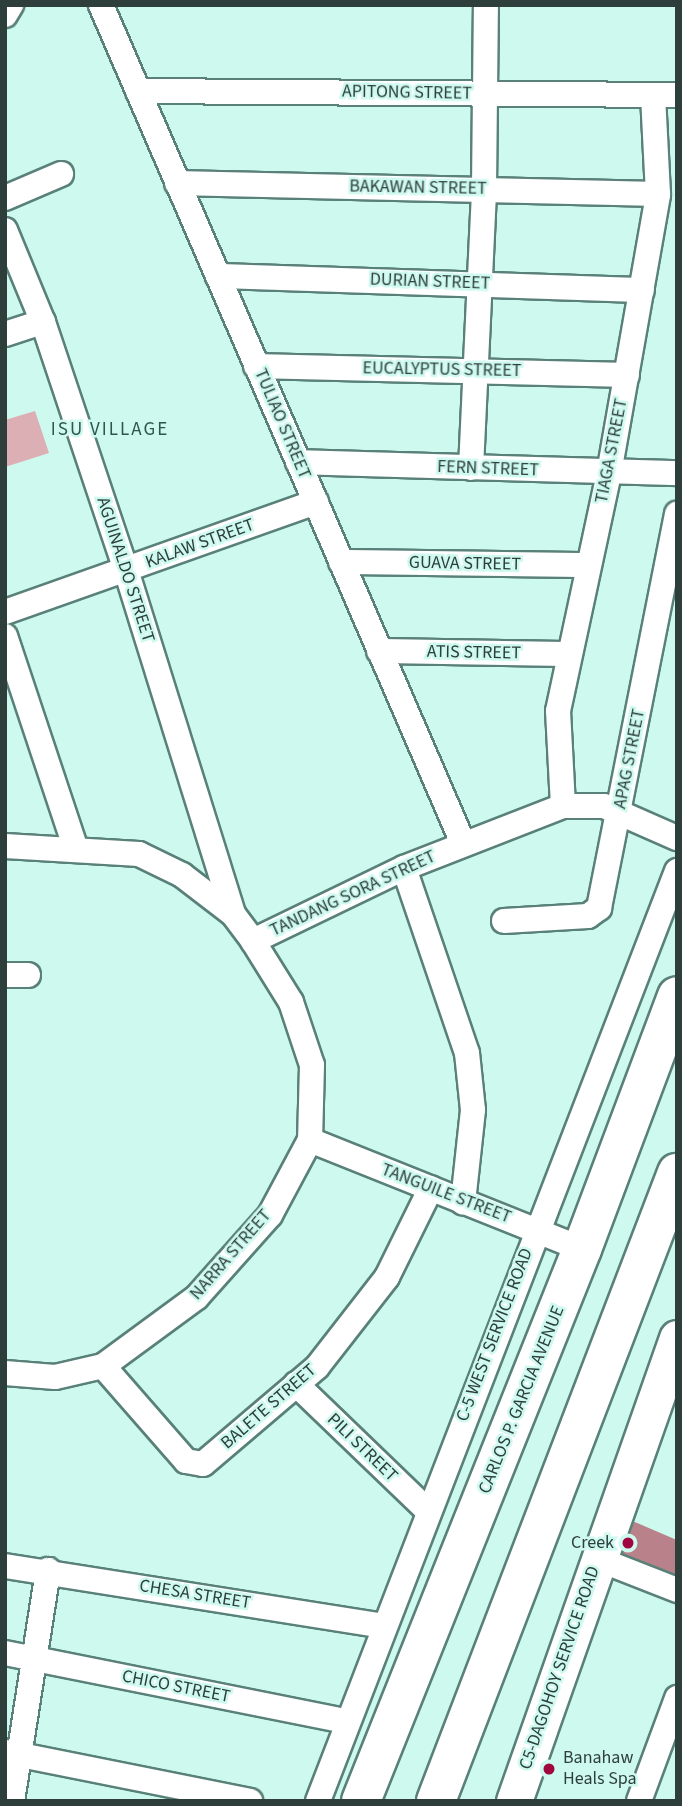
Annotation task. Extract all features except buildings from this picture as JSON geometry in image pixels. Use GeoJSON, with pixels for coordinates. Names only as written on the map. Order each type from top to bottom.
{"type":"FeatureCollection","features":[{"type":"Feature","properties":{"kind":"main road","name":"CARLOS P. GARCIA AVENUE"},"geometry":{"type":"LineString","coordinates":[[361,1801],[582,1249],[677,996]]}},
{"type":"Feature","properties":{"kind":"main road"},"geometry":{"type":"LineString","coordinates":[[436,1801],[677,1172]]}},
{"type":"Feature","properties":{"kind":"main road","name":"C5-DAGOHOY SERVICE ROAD"},"geometry":{"type":"LineString","coordinates":[[514,1801],[677,1338]]}},
{"type":"Feature","properties":{"kind":"street"},"geometry":{"type":"LineString","coordinates":[[5,15],[11,5]]}},
{"type":"Feature","properties":{"kind":"street","name":"TULIAO STREET"},"geometry":{"type":"LineString","coordinates":[[101,5],[463,844]]}},
{"type":"Feature","properties":{"kind":"street"},"geometry":{"type":"LineString","coordinates":[[471,468],[481,284],[486,5]]}},
{"type":"Feature","properties":{"kind":"street","name":"APITONG STREET"},"geometry":{"type":"LineString","coordinates":[[138,91],[665,95]]}},
{"type":"Feature","properties":{"kind":"street","name":"TIAGA STREET"},"geometry":{"type":"LineString","coordinates":[[563,806],[558,711],[568,654],[609,473],[642,290],[658,194],[665,95]]}},
{"type":"Feature","properties":{"kind":"street"},"geometry":{"type":"LineString","coordinates":[[5,198],[61,174]]}},
{"type":"Feature","properties":{"kind":"street","name":"BAKAWAN STREET"},"geometry":{"type":"LineString","coordinates":[[177,183],[658,194]]}},
{"type":"Feature","properties":{"kind":"street","name":"AGUINALDO STREET"},"geometry":{"type":"LineString","coordinates":[[5,230],[43,322],[126,570],[233,914]]}},
{"type":"Feature","properties":{"kind":"street","name":"DURIAN STREET"},"geometry":{"type":"LineString","coordinates":[[218,276],[642,290]]}},
{"type":"Feature","properties":{"kind":"street"},"geometry":{"type":"LineString","coordinates":[[5,334],[43,322]]}},
{"type":"Feature","properties":{"kind":"street","name":"EUCALYPTUS STREET"},"geometry":{"type":"LineString","coordinates":[[256,366],[627,375]]}},
{"type":"Feature","properties":{"kind":"street","name":"FERN STREET"},"geometry":{"type":"LineString","coordinates":[[298,462],[677,473]]}},
{"type":"Feature","properties":{"kind":"street","name":"KALAW STREET"},"geometry":{"type":"LineString","coordinates":[[5,612],[316,502]]}},
{"type":"Feature","properties":{"kind":"street","name":"APAG STREET"},"geometry":{"type":"LineString","coordinates":[[504,921],[588,916],[599,908],[668,599],[677,514]]}},
{"type":"Feature","properties":{"kind":"street","name":"GUAVA STREET"},"geometry":{"type":"LineString","coordinates":[[341,562],[588,565]]}},
{"type":"Feature","properties":{"kind":"street"},"geometry":{"type":"LineString","coordinates":[[5,636],[75,847]]}},
{"type":"Feature","properties":{"kind":"street","name":"ATIS STREET"},"geometry":{"type":"LineString","coordinates":[[379,651],[568,654]]}},
{"type":"Feature","properties":{"kind":"street","name":"TANDANG SORA STREET"},"geometry":{"type":"LineString","coordinates":[[5,846],[75,847],[139,854],[161,863],[233,914],[253,941],[404,868],[563,806],[586,804],[621,810],[677,838]]}},
{"type":"Feature","properties":{"kind":"street"},"geometry":{"type":"LineString","coordinates":[[404,868],[467,1053],[473,1110],[463,1202]]}},
{"type":"Feature","properties":{"kind":"street","name":"C-5 WEST SERVICE ROAD"},"geometry":{"type":"LineString","coordinates":[[318,1801],[346,1721],[535,1229],[677,871]]}},
{"type":"Feature","properties":{"kind":"street","name":"NARRA STREET"},"geometry":{"type":"LineString","coordinates":[[5,1373],[55,1377],[103,1366],[197,1297],[270,1215],[310,1140],[312,1065],[307,1038],[253,941]]}},
{"type":"Feature","properties":{"kind":"street","name":"TANGUILE STREET"},"geometry":{"type":"LineString","coordinates":[[310,1140],[582,1249]]}},
{"type":"Feature","properties":{"kind":"street","name":"BALETE STREET"},"geometry":{"type":"LineString","coordinates":[[103,1366],[194,1466],[203,1464],[317,1367],[387,1276],[431,1188]]}},
{"type":"Feature","properties":{"kind":"street","name":"PILI STREET"},"geometry":{"type":"LineString","coordinates":[[296,1384],[428,1511]]}},
{"type":"Feature","properties":{"kind":"street"},"geometry":{"type":"LineString","coordinates":[[598,1559],[677,1590]]}},
{"type":"Feature","properties":{"kind":"street","name":"CHESA STREET"},"geometry":{"type":"LineString","coordinates":[[5,1566],[48,1570],[383,1626]]}},
{"type":"Feature","properties":{"kind":"street"},"geometry":{"type":"LineString","coordinates":[[12,1801],[12,1753],[34,1658],[48,1570]]}},
{"type":"Feature","properties":{"kind":"street","name":"CHICO STREET"},"geometry":{"type":"LineString","coordinates":[[5,1653],[346,1721]]}},
{"type":"Feature","properties":{"kind":"street"},"geometry":{"type":"LineString","coordinates":[[639,1801],[677,1698]]}},
{"type":"Feature","properties":{"kind":"street"},"geometry":{"type":"LineString","coordinates":[[12,1753],[250,1801]]}},
{"type":"Feature","properties":{"kind":"shaded area"},"geometry":{"type":"Polygon","coordinates":[[[35,411],[49,453],[5,467],[5,420],[35,411]]]}},
{"type":"Feature","properties":{"kind":"waterway"},"geometry":{"type":"LineString","coordinates":[[628,1543],[677,1564]]}},
{"type":"Feature","properties":{"kind":"place","name":"Creek"},"geometry":{"type":"Point","coordinates":[628,1543]}},
{"type":"Feature","properties":{"kind":"place","name":"Banahaw Heals Spa"},"geometry":{"type":"Point","coordinates":[549,1769]}},
{"type":"Feature","properties":{"kind":"district","name":"ISU VILLAGE"},"geometry":{"type":"Point","coordinates":[110,430]}}]}
